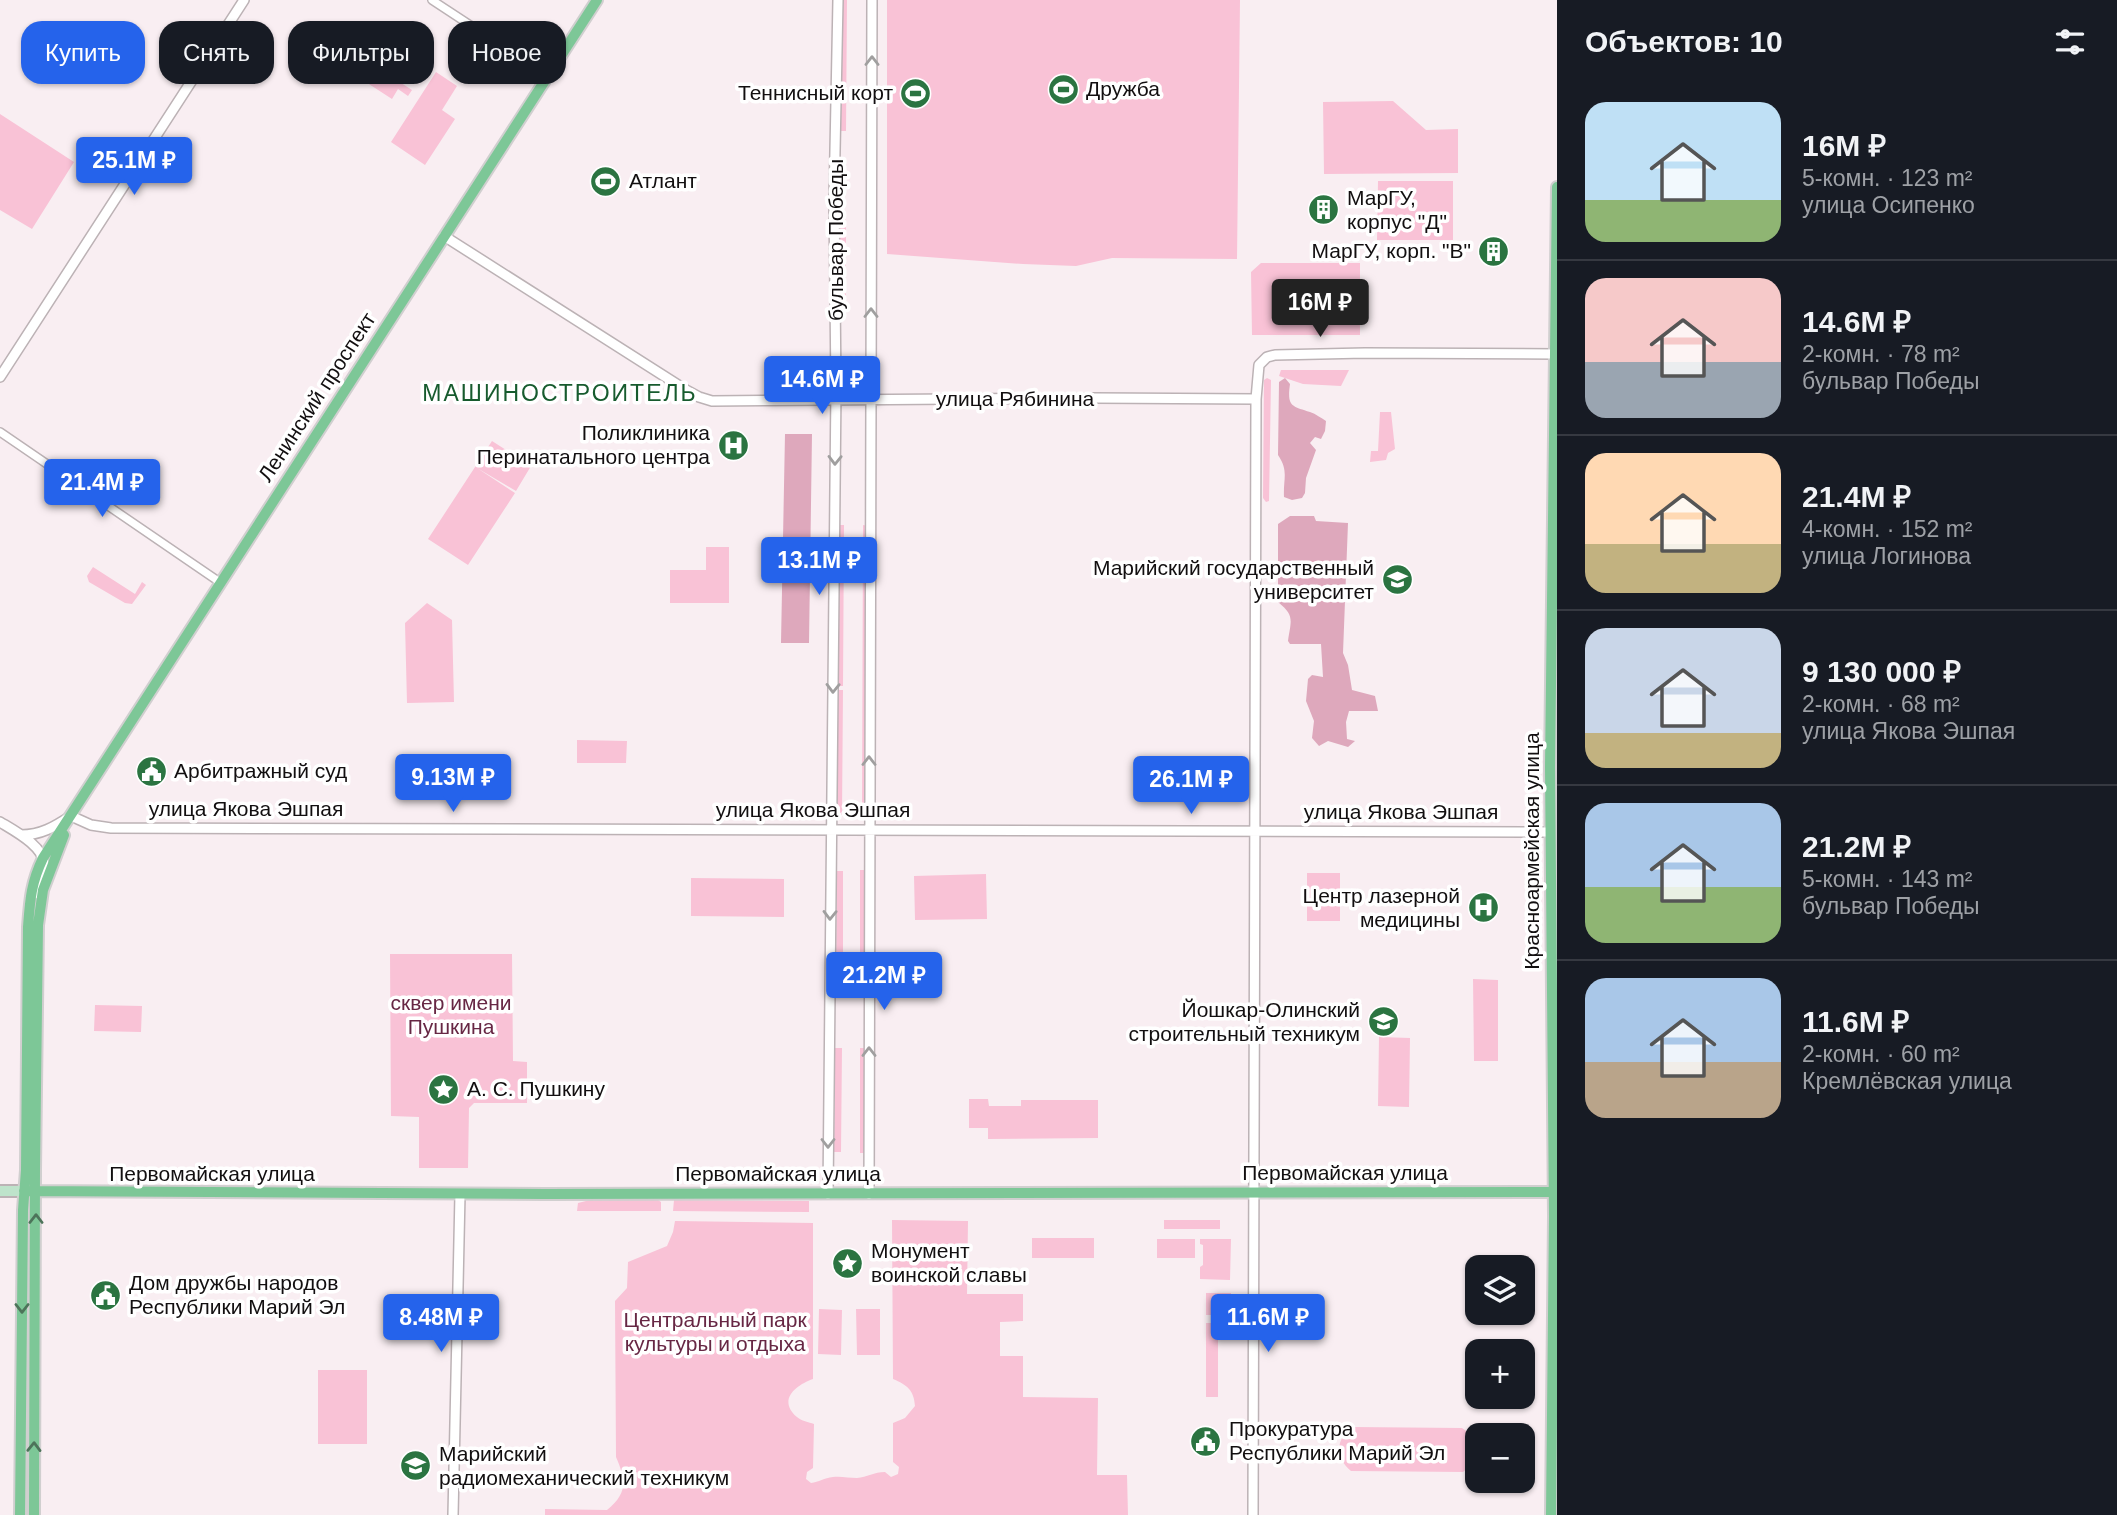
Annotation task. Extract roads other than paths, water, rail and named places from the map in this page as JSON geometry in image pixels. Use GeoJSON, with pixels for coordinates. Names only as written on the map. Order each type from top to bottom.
{"type":"FeatureCollection","features":[{"type":"Feature","properties":{"kind":"main road","name":"Ленинский проспект"},"geometry":{"type":"LineString","coordinates":[[20,1515],[23,1209],[30,1191],[26,1170],[30,904],[35,875],[43,858],[597,0]]}},
{"type":"Feature","properties":{"kind":"main road","name":"Красноармейская улица"},"geometry":{"type":"LineString","coordinates":[[1551,1515],[1555,1192],[1557,187]]}},
{"type":"Feature","properties":{"kind":"main road","name":"Ленинский проспект"},"geometry":{"type":"LineString","coordinates":[[34,1515],[30,1191],[39,906],[71,816]]}},
{"type":"Feature","properties":{"kind":"main road","name":"Первомайская улица"},"geometry":{"type":"LineString","coordinates":[[0,1191],[460,1194],[1555,1192]]}},
{"type":"Feature","properties":{"kind":"street"},"geometry":{"type":"LineString","coordinates":[[0,377],[244,0]]}},
{"type":"Feature","properties":{"kind":"street"},"geometry":{"type":"LineString","coordinates":[[432,0],[464,21]]}},
{"type":"Feature","properties":{"kind":"street","name":"бульвар Победы"},"geometry":{"type":"LineString","coordinates":[[828,1194],[838,0]]}},
{"type":"Feature","properties":{"kind":"street","name":"бульвар Победы"},"geometry":{"type":"LineString","coordinates":[[869,1194],[872,0]]}},
{"type":"Feature","properties":{"kind":"street","name":"улица Рябинина"},"geometry":{"type":"LineString","coordinates":[[444,236],[699,397],[712,401],[1256,399]]}},
{"type":"Feature","properties":{"kind":"street"},"geometry":{"type":"LineString","coordinates":[[1253,1515],[1256,399],[1259,365],[1267,357],[1275,355],[1556,354]]}},
{"type":"Feature","properties":{"kind":"street"},"geometry":{"type":"LineString","coordinates":[[0,432],[221,583]]}},
{"type":"Feature","properties":{"kind":"street"},"geometry":{"type":"LineString","coordinates":[[21,835],[47,831],[71,816]]}},
{"type":"Feature","properties":{"kind":"street","name":"улица Якова Эшпая"},"geometry":{"type":"LineString","coordinates":[[71,816],[91,825],[111,828],[1554,832]]}},
{"type":"Feature","properties":{"kind":"street"},"geometry":{"type":"LineString","coordinates":[[0,822],[32,844],[43,858],[39,906]]}},
{"type":"Feature","properties":{"kind":"street"},"geometry":{"type":"LineString","coordinates":[[453,1515],[460,1194]]}},
{"type":"Feature","properties":{"kind":"place","name":"Дружба"},"geometry":{"type":"Point","coordinates":[1063,89]}},
{"type":"Feature","properties":{"kind":"place","name":"Теннисный корт"},"geometry":{"type":"Point","coordinates":[916,93]}},
{"type":"Feature","properties":{"kind":"place","name":"Атлант"},"geometry":{"type":"Point","coordinates":[606,181]}},
{"type":"Feature","properties":{"kind":"place","name":"МарГУ, корпус \"Д\""},"geometry":{"type":"Point","coordinates":[1324,210]}},
{"type":"Feature","properties":{"kind":"place","name":"МарГУ, корп. \"В\""},"geometry":{"type":"Point","coordinates":[1494,251]}},
{"type":"Feature","properties":{"kind":"place","name":"Поликлиника Перинатального центра"},"geometry":{"type":"Point","coordinates":[733,445]}},
{"type":"Feature","properties":{"kind":"place","name":"Марийский государственный университет"},"geometry":{"type":"Point","coordinates":[1397,580]}},
{"type":"Feature","properties":{"kind":"place","name":"Арбитражный суд"},"geometry":{"type":"Point","coordinates":[151,771]}},
{"type":"Feature","properties":{"kind":"place","name":"Центр лазерной медицины"},"geometry":{"type":"Point","coordinates":[1483,908]}},
{"type":"Feature","properties":{"kind":"place","name":"Йошкар-Олинский строительный техникум"},"geometry":{"type":"Point","coordinates":[1383,1022]}},
{"type":"Feature","properties":{"kind":"place","name":"А. С. Пушкину"},"geometry":{"type":"Point","coordinates":[444,1089]}},
{"type":"Feature","properties":{"kind":"place","name":"Монумент воинской славы"},"geometry":{"type":"Point","coordinates":[848,1263]}},
{"type":"Feature","properties":{"kind":"place","name":"Дом дружбы народов Республики Марий Эл"},"geometry":{"type":"Point","coordinates":[106,1295]}},
{"type":"Feature","properties":{"kind":"place","name":"Прокуратура Республики Марий Эл"},"geometry":{"type":"Point","coordinates":[1206,1441]}},
{"type":"Feature","properties":{"kind":"place","name":"Марийский радиомеханический техникум"},"geometry":{"type":"Point","coordinates":[416,1466]}},
{"type":"Feature","properties":{"kind":"district","name":"МАШИНОСТРОИТЕЛЬ"},"geometry":{"type":"Point","coordinates":[560,393]}},
{"type":"Feature","properties":{"kind":"park label","name":"сквер имени Пушкина"},"geometry":{"type":"Point","coordinates":[451,1015]}},
{"type":"Feature","properties":{"kind":"park label","name":"Центральный парк культуры и отдыха"},"geometry":{"type":"Point","coordinates":[715,1332]}}]}
